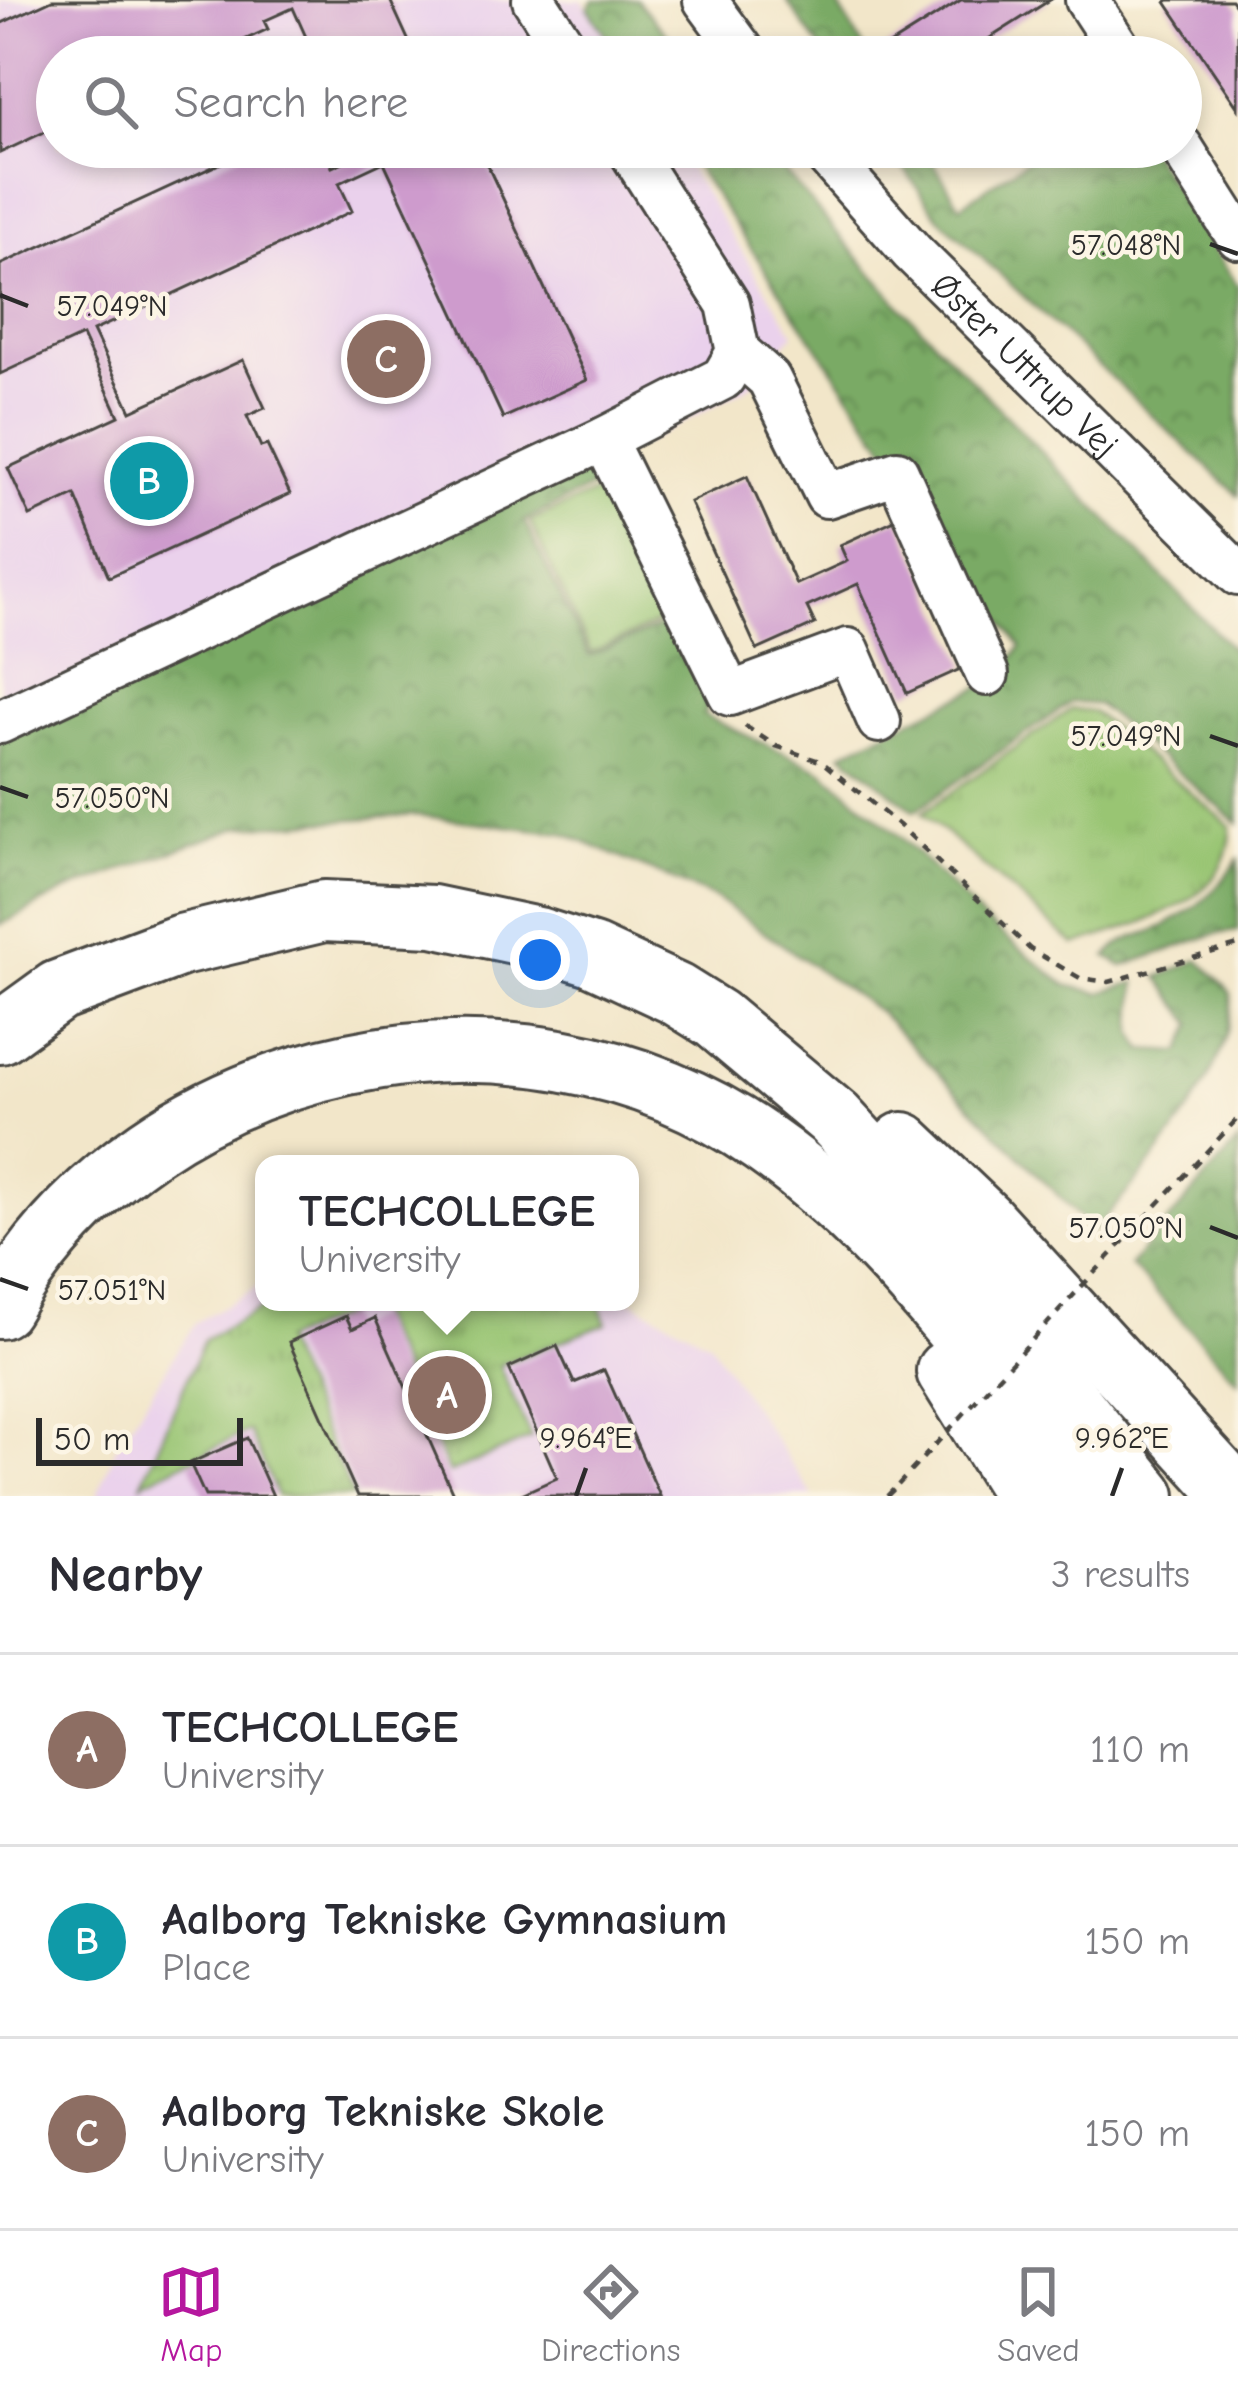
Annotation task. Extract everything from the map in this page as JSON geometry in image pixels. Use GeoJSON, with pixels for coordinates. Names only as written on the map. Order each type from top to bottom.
{"type":"FeatureCollection","features":[{"type":"Feature","properties":{"kind":"highway"},"geometry":{"type":"LineString","coordinates":[[0,1033],[58,991],[79,983],[182,945],[324,911],[433,916],[605,951],[677,979],[746,1018],[880,1122],[985,1221],[1236,1496]]}},
{"type":"Feature","properties":{"kind":"highway"},"geometry":{"type":"LineString","coordinates":[[538,938],[592,955],[676,994],[755,1048],[834,1118],[896,1185],[1145,1496]]}},
{"type":"Feature","properties":{"kind":"highway"},"geometry":{"type":"LineString","coordinates":[[0,1308],[68,1217],[133,1159],[206,1112],[286,1078],[370,1057],[457,1050],[543,1056],[601,1068],[710,1110],[808,1175],[899,1262],[1089,1496]]}},
{"type":"Feature","properties":{"kind":"highway"},"geometry":{"type":"LineString","coordinates":[[543,1056],[693,1126],[772,1180],[843,1239],[937,1354],[1025,1496]]}},
{"type":"Feature","properties":{"kind":"street"},"geometry":{"type":"LineString","coordinates":[[534,0],[557,36]]}},
{"type":"Feature","properties":{"kind":"street"},"geometry":{"type":"LineString","coordinates":[[705,0],[732,36]]}},
{"type":"Feature","properties":{"kind":"street"},"geometry":{"type":"LineString","coordinates":[[1088,0],[1111,36]]}},
{"type":"Feature","properties":{"kind":"street"},"geometry":{"type":"LineString","coordinates":[[641,168],[728,304],[738,352],[769,379],[827,496],[897,472],[987,674]]}},
{"type":"Feature","properties":{"kind":"street","name":"Øster Uttrup Vej"},"geometry":{"type":"LineString","coordinates":[[838,168],[912,252],[1238,574]]}},
{"type":"Feature","properties":{"kind":"street"},"geometry":{"type":"LineString","coordinates":[[1193,168],[1238,238]]}},
{"type":"Feature","properties":{"kind":"street"},"geometry":{"type":"LineString","coordinates":[[0,722],[604,439],[723,378],[738,352]]}},
{"type":"Feature","properties":{"kind":"street"},"geometry":{"type":"LineString","coordinates":[[604,439],[730,694],[848,650],[880,721]]}},
{"type":"Feature","properties":{"kind":"path"},"geometry":{"type":"LineString","coordinates":[[730,694],[745,726],[776,746],[822,762],[1058,969],[1080,979],[1109,982],[1238,945]]}},
{"type":"Feature","properties":{"kind":"path"},"geometry":{"type":"LineString","coordinates":[[886,1496],[1238,1118]]}},
{"type":"Feature","properties":{"kind":"shaded area"},"geometry":{"type":"Polygon","coordinates":[[[0,0],[582,0],[605,36],[36,36],[36,168],[688,168],[794,333],[750,386],[656,437],[58,738],[0,759],[0,0]]]}},
{"type":"Feature","properties":{"kind":"shaded area"},"geometry":{"type":"Polygon","coordinates":[[[255,1288],[255,1311],[639,1311],[639,1305],[709,1342],[813,1496],[97,1496],[116,1448],[195,1323],[255,1288]]]}},
{"type":"Feature","properties":{"kind":"green space"},"geometry":{"type":"Polygon","coordinates":[[[594,0],[637,0],[668,36],[607,36],[588,8],[594,0]]]}},
{"type":"Feature","properties":{"kind":"green space"},"geometry":{"type":"Polygon","coordinates":[[[786,0],[835,0],[856,36],[811,36],[786,0]]]}},
{"type":"Feature","properties":{"kind":"green space"},"geometry":{"type":"Polygon","coordinates":[[[696,168],[781,168],[904,310],[1238,655],[1238,823],[1098,705],[1071,702],[915,811],[842,753],[997,679],[1021,647],[696,168]]]}},
{"type":"Feature","properties":{"kind":"green space"},"geometry":{"type":"Polygon","coordinates":[[[904,168],[937,168],[960,206],[1015,168],[1161,168],[1238,286],[1238,495],[938,217],[904,168]]]}},
{"type":"Feature","properties":{"kind":"green space"},"geometry":{"type":"Polygon","coordinates":[[[596,454],[608,479],[524,521],[589,656],[678,619],[716,690],[703,715],[823,771],[900,836],[985,921],[1066,985],[1100,993],[1136,982],[1134,1033],[1143,1050],[1181,1052],[1193,1024],[1158,977],[1199,960],[1231,994],[1229,1023],[1202,1089],[1135,1184],[1093,1231],[878,1011],[715,898],[563,833],[416,815],[239,827],[68,890],[0,925],[0,718],[596,454]]]}},
{"type":"Feature","properties":{"kind":"green space"},"geometry":{"type":"Polygon","coordinates":[[[612,485],[672,616],[591,653],[530,522],[612,485]]]}},
{"type":"Feature","properties":{"kind":"green space"},"geometry":{"type":"Polygon","coordinates":[[[1071,709],[1093,712],[1231,826],[1227,853],[1216,875],[1198,893],[1151,919],[1075,945],[922,813],[1071,709]]]}},
{"type":"Feature","properties":{"kind":"green space"},"geometry":{"type":"Polygon","coordinates":[[[1238,860],[1238,931],[1215,934],[1123,966],[1107,957],[1128,940],[1198,905],[1238,860]]]}},
{"type":"Feature","properties":{"kind":"green space"},"geometry":{"type":"Polygon","coordinates":[[[1238,1142],[1238,1381],[1130,1265],[1238,1142]]]}},
{"type":"Feature","properties":{"kind":"green space"},"geometry":{"type":"Polygon","coordinates":[[[257,1311],[352,1311],[282,1341],[353,1496],[277,1496],[249,1431],[142,1483],[204,1340],[257,1311]]]}},
{"type":"Feature","properties":{"kind":"green space"},"geometry":{"type":"Polygon","coordinates":[[[375,1311],[602,1311],[607,1323],[499,1365],[531,1438],[449,1473],[375,1311]]]}},
{"type":"Feature","properties":{"kind":"building"},"geometry":{"type":"Polygon","coordinates":[[[52,0],[390,0],[406,36],[306,36],[293,8],[264,21],[268,29],[253,36],[36,36],[36,136],[0,153],[0,24],[52,0]]]}},
{"type":"Feature","properties":{"kind":"building"},"geometry":{"type":"Polygon","coordinates":[[[961,0],[1050,0],[993,36],[904,36],[961,0]]]}},
{"type":"Feature","properties":{"kind":"building"},"geometry":{"type":"Polygon","coordinates":[[[1231,0],[1238,10],[1238,108],[1202,55],[1202,36],[1189,36],[1166,2],[1231,0]]]}},
{"type":"Feature","properties":{"kind":"building"},"geometry":{"type":"Polygon","coordinates":[[[210,168],[371,168],[339,183],[352,211],[93,331],[131,411],[243,360],[265,408],[247,416],[290,494],[109,577],[75,495],[30,516],[8,468],[119,416],[82,336],[0,374],[0,265],[210,168]]]}},
{"type":"Feature","properties":{"kind":"building"},"geometry":{"type":"Polygon","coordinates":[[[387,168],[489,168],[587,380],[503,418],[387,168]]]}},
{"type":"Feature","properties":{"kind":"building"},"geometry":{"type":"Polygon","coordinates":[[[747,476],[796,584],[847,561],[840,545],[899,518],[967,666],[907,693],[858,584],[807,607],[815,624],[757,650],[690,502],[747,476]]]}},
{"type":"Feature","properties":{"kind":"building"},"geometry":{"type":"Polygon","coordinates":[[[346,1316],[352,1329],[375,1318],[454,1496],[358,1496],[289,1342],[346,1316]]]}},
{"type":"Feature","properties":{"kind":"building"},"geometry":{"type":"Polygon","coordinates":[[[557,1346],[574,1383],[604,1370],[660,1496],[517,1496],[557,1478],[509,1368],[557,1346]]]}},
{"type":"Feature","properties":{"kind":"building"},"geometry":{"type":"Polygon","coordinates":[[[247,1438],[273,1496],[205,1496],[190,1463],[247,1438]]]}},
{"type":"Feature","properties":{"kind":"place","name":"Aalborg Tekniske Skole"},"geometry":{"type":"Point","coordinates":[386,359]}},
{"type":"Feature","properties":{"kind":"place","name":"Aalborg Tekniske Gymnasium"},"geometry":{"type":"Point","coordinates":[149,481]}},
{"type":"Feature","properties":{"kind":"place","name":"TECHCOLLEGE"},"geometry":{"type":"Point","coordinates":[447,1395]}}]}
